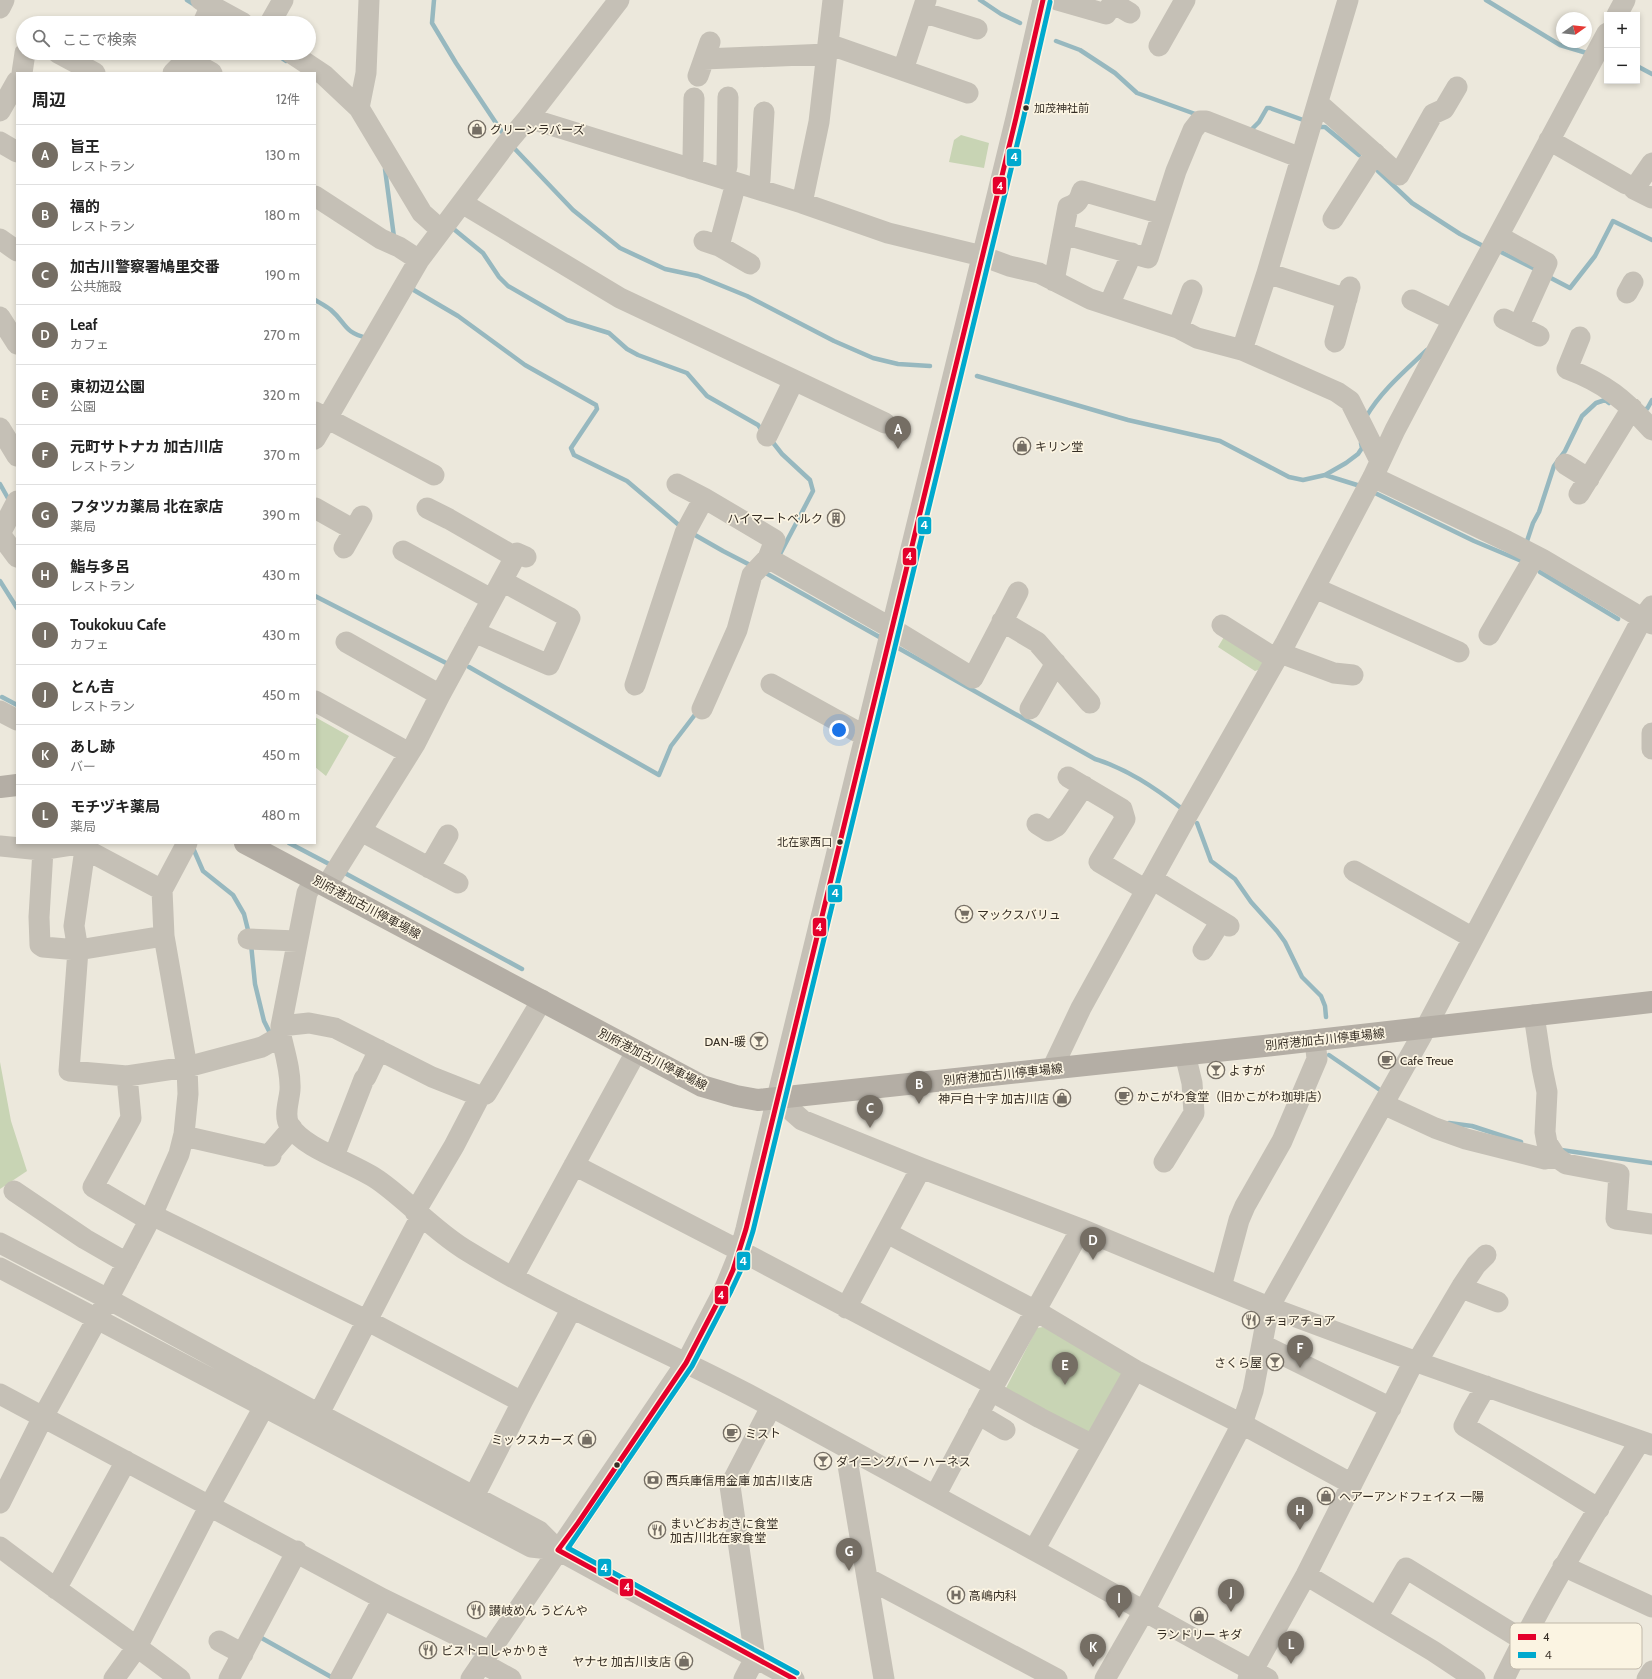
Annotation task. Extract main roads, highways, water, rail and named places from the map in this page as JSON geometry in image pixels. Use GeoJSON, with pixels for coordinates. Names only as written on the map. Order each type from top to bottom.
{"type":"FeatureCollection","features":[{"type":"Feature","properties":{"kind":"main road"},"geometry":{"type":"LineString","coordinates":[[0,787],[16,785]]}},
{"type":"Feature","properties":{"kind":"main road","name":"別府港加古川停車場線"},"geometry":{"type":"LineString","coordinates":[[247,844],[702,1086],[736,1096],[758,1100],[1052,1069],[1652,1002]]}},
{"type":"Feature","properties":{"kind":"waterway"},"geometry":{"type":"LineString","coordinates":[[187,0],[195,5]]}},
{"type":"Feature","properties":{"kind":"waterway"},"geometry":{"type":"LineString","coordinates":[[434,0],[432,23],[456,63],[504,135]]}},
{"type":"Feature","properties":{"kind":"waterway"},"geometry":{"type":"LineString","coordinates":[[980,0],[1001,14],[1020,23]]}},
{"type":"Feature","properties":{"kind":"waterway"},"geometry":{"type":"LineString","coordinates":[[1486,0],[1560,45],[1590,54]]}},
{"type":"Feature","properties":{"kind":"waterway"},"geometry":{"type":"LineString","coordinates":[[1056,41],[1080,50],[1115,73],[1137,93],[1198,115]]}},
{"type":"Feature","properties":{"kind":"waterway"},"geometry":{"type":"LineString","coordinates":[[1640,68],[1652,74]]}},
{"type":"Feature","properties":{"kind":"waterway"},"geometry":{"type":"LineString","coordinates":[[1250,131],[1259,122],[1267,108],[1306,121]]}},
{"type":"Feature","properties":{"kind":"waterway"},"geometry":{"type":"LineString","coordinates":[[1318,127],[1325,127],[1359,155]]}},
{"type":"Feature","properties":{"kind":"waterway"},"geometry":{"type":"LineString","coordinates":[[514,148],[573,210],[620,248],[665,269],[698,276],[747,296],[834,341],[873,358],[898,364],[930,366]]}},
{"type":"Feature","properties":{"kind":"waterway"},"geometry":{"type":"LineString","coordinates":[[385,169],[394,237]]}},
{"type":"Feature","properties":{"kind":"waterway"},"geometry":{"type":"LineString","coordinates":[[1378,171],[1412,203],[1460,234],[1485,247]]}},
{"type":"Feature","properties":{"kind":"waterway"},"geometry":{"type":"LineString","coordinates":[[1547,276],[1570,288],[1595,256],[1613,221],[1652,240]]}},
{"type":"Feature","properties":{"kind":"waterway"},"geometry":{"type":"LineString","coordinates":[[450,226],[483,253],[499,277],[508,286],[567,320],[609,333],[627,349],[638,355],[687,373],[707,396],[758,425],[763,432]]}},
{"type":"Feature","properties":{"kind":"waterway"},"geometry":{"type":"LineString","coordinates":[[1501,252],[1537,270]]}},
{"type":"Feature","properties":{"kind":"waterway"},"geometry":{"type":"LineString","coordinates":[[413,287],[412,289],[458,316],[525,365],[596,405],[597,409],[571,448],[574,455],[627,481],[680,526]]}},
{"type":"Feature","properties":{"kind":"waterway"},"geometry":{"type":"LineString","coordinates":[[316,301],[331,310],[349,330],[359,336],[367,338]]}},
{"type":"Feature","properties":{"kind":"waterway"},"geometry":{"type":"LineString","coordinates":[[1366,417],[1386,390],[1427,350]]}},
{"type":"Feature","properties":{"kind":"waterway"},"geometry":{"type":"LineString","coordinates":[[977,376],[1128,420],[1220,441],[1289,477],[1303,480],[1325,475],[1357,485]]}},
{"type":"Feature","properties":{"kind":"waterway"},"geometry":{"type":"LineString","coordinates":[[1526,544],[1533,523],[1539,512],[1554,466],[1565,451],[1582,416],[1596,403],[1605,400],[1609,403]]}},
{"type":"Feature","properties":{"kind":"waterway"},"geometry":{"type":"LineString","coordinates":[[1645,409],[1647,409],[1652,400]]}},
{"type":"Feature","properties":{"kind":"waterway"},"geometry":{"type":"LineString","coordinates":[[771,440],[782,454],[810,480],[813,491],[779,556]]}},
{"type":"Feature","properties":{"kind":"waterway"},"geometry":{"type":"LineString","coordinates":[[1325,475],[1358,454],[1362,448],[1361,443]]}},
{"type":"Feature","properties":{"kind":"waterway"},"geometry":{"type":"LineString","coordinates":[[0,484],[9,500]]}},
{"type":"Feature","properties":{"kind":"waterway"},"geometry":{"type":"LineString","coordinates":[[1375,493],[1474,541],[1524,562]]}},
{"type":"Feature","properties":{"kind":"waterway"},"geometry":{"type":"LineString","coordinates":[[695,535],[752,566]]}},
{"type":"Feature","properties":{"kind":"waterway"},"geometry":{"type":"LineString","coordinates":[[762,571],[883,639]]}},
{"type":"Feature","properties":{"kind":"waterway"},"geometry":{"type":"LineString","coordinates":[[1540,572],[1618,619]]}},
{"type":"Feature","properties":{"kind":"waterway"},"geometry":{"type":"LineString","coordinates":[[0,581],[16,606]]}},
{"type":"Feature","properties":{"kind":"waterway"},"geometry":{"type":"LineString","coordinates":[[316,597],[450,665]]}},
{"type":"Feature","properties":{"kind":"waterway"},"geometry":{"type":"LineString","coordinates":[[893,645],[1095,759],[1107,763],[1140,779],[1181,808]]}},
{"type":"Feature","properties":{"kind":"waterway"},"geometry":{"type":"LineString","coordinates":[[469,667],[659,775],[671,746],[697,712]]}},
{"type":"Feature","properties":{"kind":"waterway"},"geometry":{"type":"LineString","coordinates":[[2,697],[16,704]]}},
{"type":"Feature","properties":{"kind":"waterway"},"geometry":{"type":"LineString","coordinates":[[1197,823],[1211,861],[1235,879],[1251,902],[1277,931],[1285,942],[1302,977],[1321,996],[1325,1006],[1326,1017]]}},
{"type":"Feature","properties":{"kind":"waterway"},"geometry":{"type":"LineString","coordinates":[[291,844],[331,865]]}},
{"type":"Feature","properties":{"kind":"waterway"},"geometry":{"type":"LineString","coordinates":[[193,848],[203,871],[233,895],[244,914],[249,934]]}},
{"type":"Feature","properties":{"kind":"waterway"},"geometry":{"type":"LineString","coordinates":[[341,871],[522,969]]}},
{"type":"Feature","properties":{"kind":"waterway"},"geometry":{"type":"LineString","coordinates":[[251,944],[255,984],[264,1021],[271,1035]]}},
{"type":"Feature","properties":{"kind":"waterway"},"geometry":{"type":"LineString","coordinates":[[1329,1055],[1380,1090]]}},
{"type":"Feature","properties":{"kind":"waterway"},"geometry":{"type":"LineString","coordinates":[[1449,1123],[1472,1126],[1521,1142]]}},
{"type":"Feature","properties":{"kind":"waterway"},"geometry":{"type":"LineString","coordinates":[[1561,1150],[1652,1163]]}},
{"type":"Feature","properties":{"kind":"waterway"},"geometry":{"type":"LineString","coordinates":[[258,1636],[333,1678]]}},
{"type":"Feature","properties":{"kind":"place","name":"加茂神社前"},"geometry":{"type":"Point","coordinates":[1026,108]}},
{"type":"Feature","properties":{"kind":"place","name":"グリーンラバーズ"},"geometry":{"type":"Point","coordinates":[477,129]}},
{"type":"Feature","properties":{"kind":"place","name":"キリン堂"},"geometry":{"type":"Point","coordinates":[1022,446]}},
{"type":"Feature","properties":{"kind":"place","name":"旨王"},"geometry":{"type":"Point","coordinates":[898,449]}},
{"type":"Feature","properties":{"kind":"place","name":"ハイマートベルク"},"geometry":{"type":"Point","coordinates":[836,518]}},
{"type":"Feature","properties":{"kind":"place","name":"北在家西口"},"geometry":{"type":"Point","coordinates":[840,842]}},
{"type":"Feature","properties":{"kind":"place","name":"マックスバリュ"},"geometry":{"type":"Point","coordinates":[964,914]}},
{"type":"Feature","properties":{"kind":"place","name":"DAN-暖"},"geometry":{"type":"Point","coordinates":[759,1041]}},
{"type":"Feature","properties":{"kind":"place","name":"Cafe Treue"},"geometry":{"type":"Point","coordinates":[1387,1060]}},
{"type":"Feature","properties":{"kind":"place","name":"よすが"},"geometry":{"type":"Point","coordinates":[1216,1070]}},
{"type":"Feature","properties":{"kind":"place","name":"かこがわ食堂（旧かこがわ珈琲店）"},"geometry":{"type":"Point","coordinates":[1124,1096]}},
{"type":"Feature","properties":{"kind":"place","name":"神戸白十字 加古川店"},"geometry":{"type":"Point","coordinates":[1062,1098]}},
{"type":"Feature","properties":{"kind":"place","name":"福的"},"geometry":{"type":"Point","coordinates":[919,1104]}},
{"type":"Feature","properties":{"kind":"place","name":"加古川警察署鳩里交番"},"geometry":{"type":"Point","coordinates":[870,1128]}},
{"type":"Feature","properties":{"kind":"place","name":"Leaf"},"geometry":{"type":"Point","coordinates":[1093,1260]}},
{"type":"Feature","properties":{"kind":"place","name":"チョアチョア"},"geometry":{"type":"Point","coordinates":[1251,1320]}},
{"type":"Feature","properties":{"kind":"place","name":"さくら屋"},"geometry":{"type":"Point","coordinates":[1275,1362]}},
{"type":"Feature","properties":{"kind":"place","name":"元町サトナカ 加古川店"},"geometry":{"type":"Point","coordinates":[1300,1368]}},
{"type":"Feature","properties":{"kind":"place","name":"東初辺公園"},"geometry":{"type":"Point","coordinates":[1065,1385]}},
{"type":"Feature","properties":{"kind":"place","name":"ミスト"},"geometry":{"type":"Point","coordinates":[732,1433]}},
{"type":"Feature","properties":{"kind":"place","name":"ミックスカーズ"},"geometry":{"type":"Point","coordinates":[587,1439]}},
{"type":"Feature","properties":{"kind":"place","name":"ダイニングバー ハーネス"},"geometry":{"type":"Point","coordinates":[823,1461]}},
{"type":"Feature","properties":{"kind":"place","name":"西兵庫信用金庫 加古川支店"},"geometry":{"type":"Point","coordinates":[653,1480]}},
{"type":"Feature","properties":{"kind":"place","name":"ヘアーアンドフェイス 一陽"},"geometry":{"type":"Point","coordinates":[1326,1496]}},
{"type":"Feature","properties":{"kind":"place","name":"まいどおおきに食堂 加古川北在家食堂"},"geometry":{"type":"Point","coordinates":[657,1530]}},
{"type":"Feature","properties":{"kind":"place","name":"鮨与多呂"},"geometry":{"type":"Point","coordinates":[1300,1530]}},
{"type":"Feature","properties":{"kind":"place","name":"フタツカ薬局 北在家店"},"geometry":{"type":"Point","coordinates":[849,1571]}},
{"type":"Feature","properties":{"kind":"place","name":"高嶋内科"},"geometry":{"type":"Point","coordinates":[956,1595]}},
{"type":"Feature","properties":{"kind":"place","name":"讃岐めん うどんや"},"geometry":{"type":"Point","coordinates":[476,1610]}},
{"type":"Feature","properties":{"kind":"place","name":"とん吉"},"geometry":{"type":"Point","coordinates":[1231,1612]}},
{"type":"Feature","properties":{"kind":"place","name":"ランドリー キダ"},"geometry":{"type":"Point","coordinates":[1199,1616]}},
{"type":"Feature","properties":{"kind":"place","name":"Toukokuu Cafe"},"geometry":{"type":"Point","coordinates":[1119,1618]}},
{"type":"Feature","properties":{"kind":"place","name":"ビストロしゃかりき"},"geometry":{"type":"Point","coordinates":[428,1650]}},
{"type":"Feature","properties":{"kind":"place","name":"ヤナセ 加古川支店"},"geometry":{"type":"Point","coordinates":[684,1661]}},
{"type":"Feature","properties":{"kind":"place","name":"モチヅキ薬局"},"geometry":{"type":"Point","coordinates":[1291,1664]}},
{"type":"Feature","properties":{"kind":"place","name":"あし跡"},"geometry":{"type":"Point","coordinates":[1093,1667]}}]}
